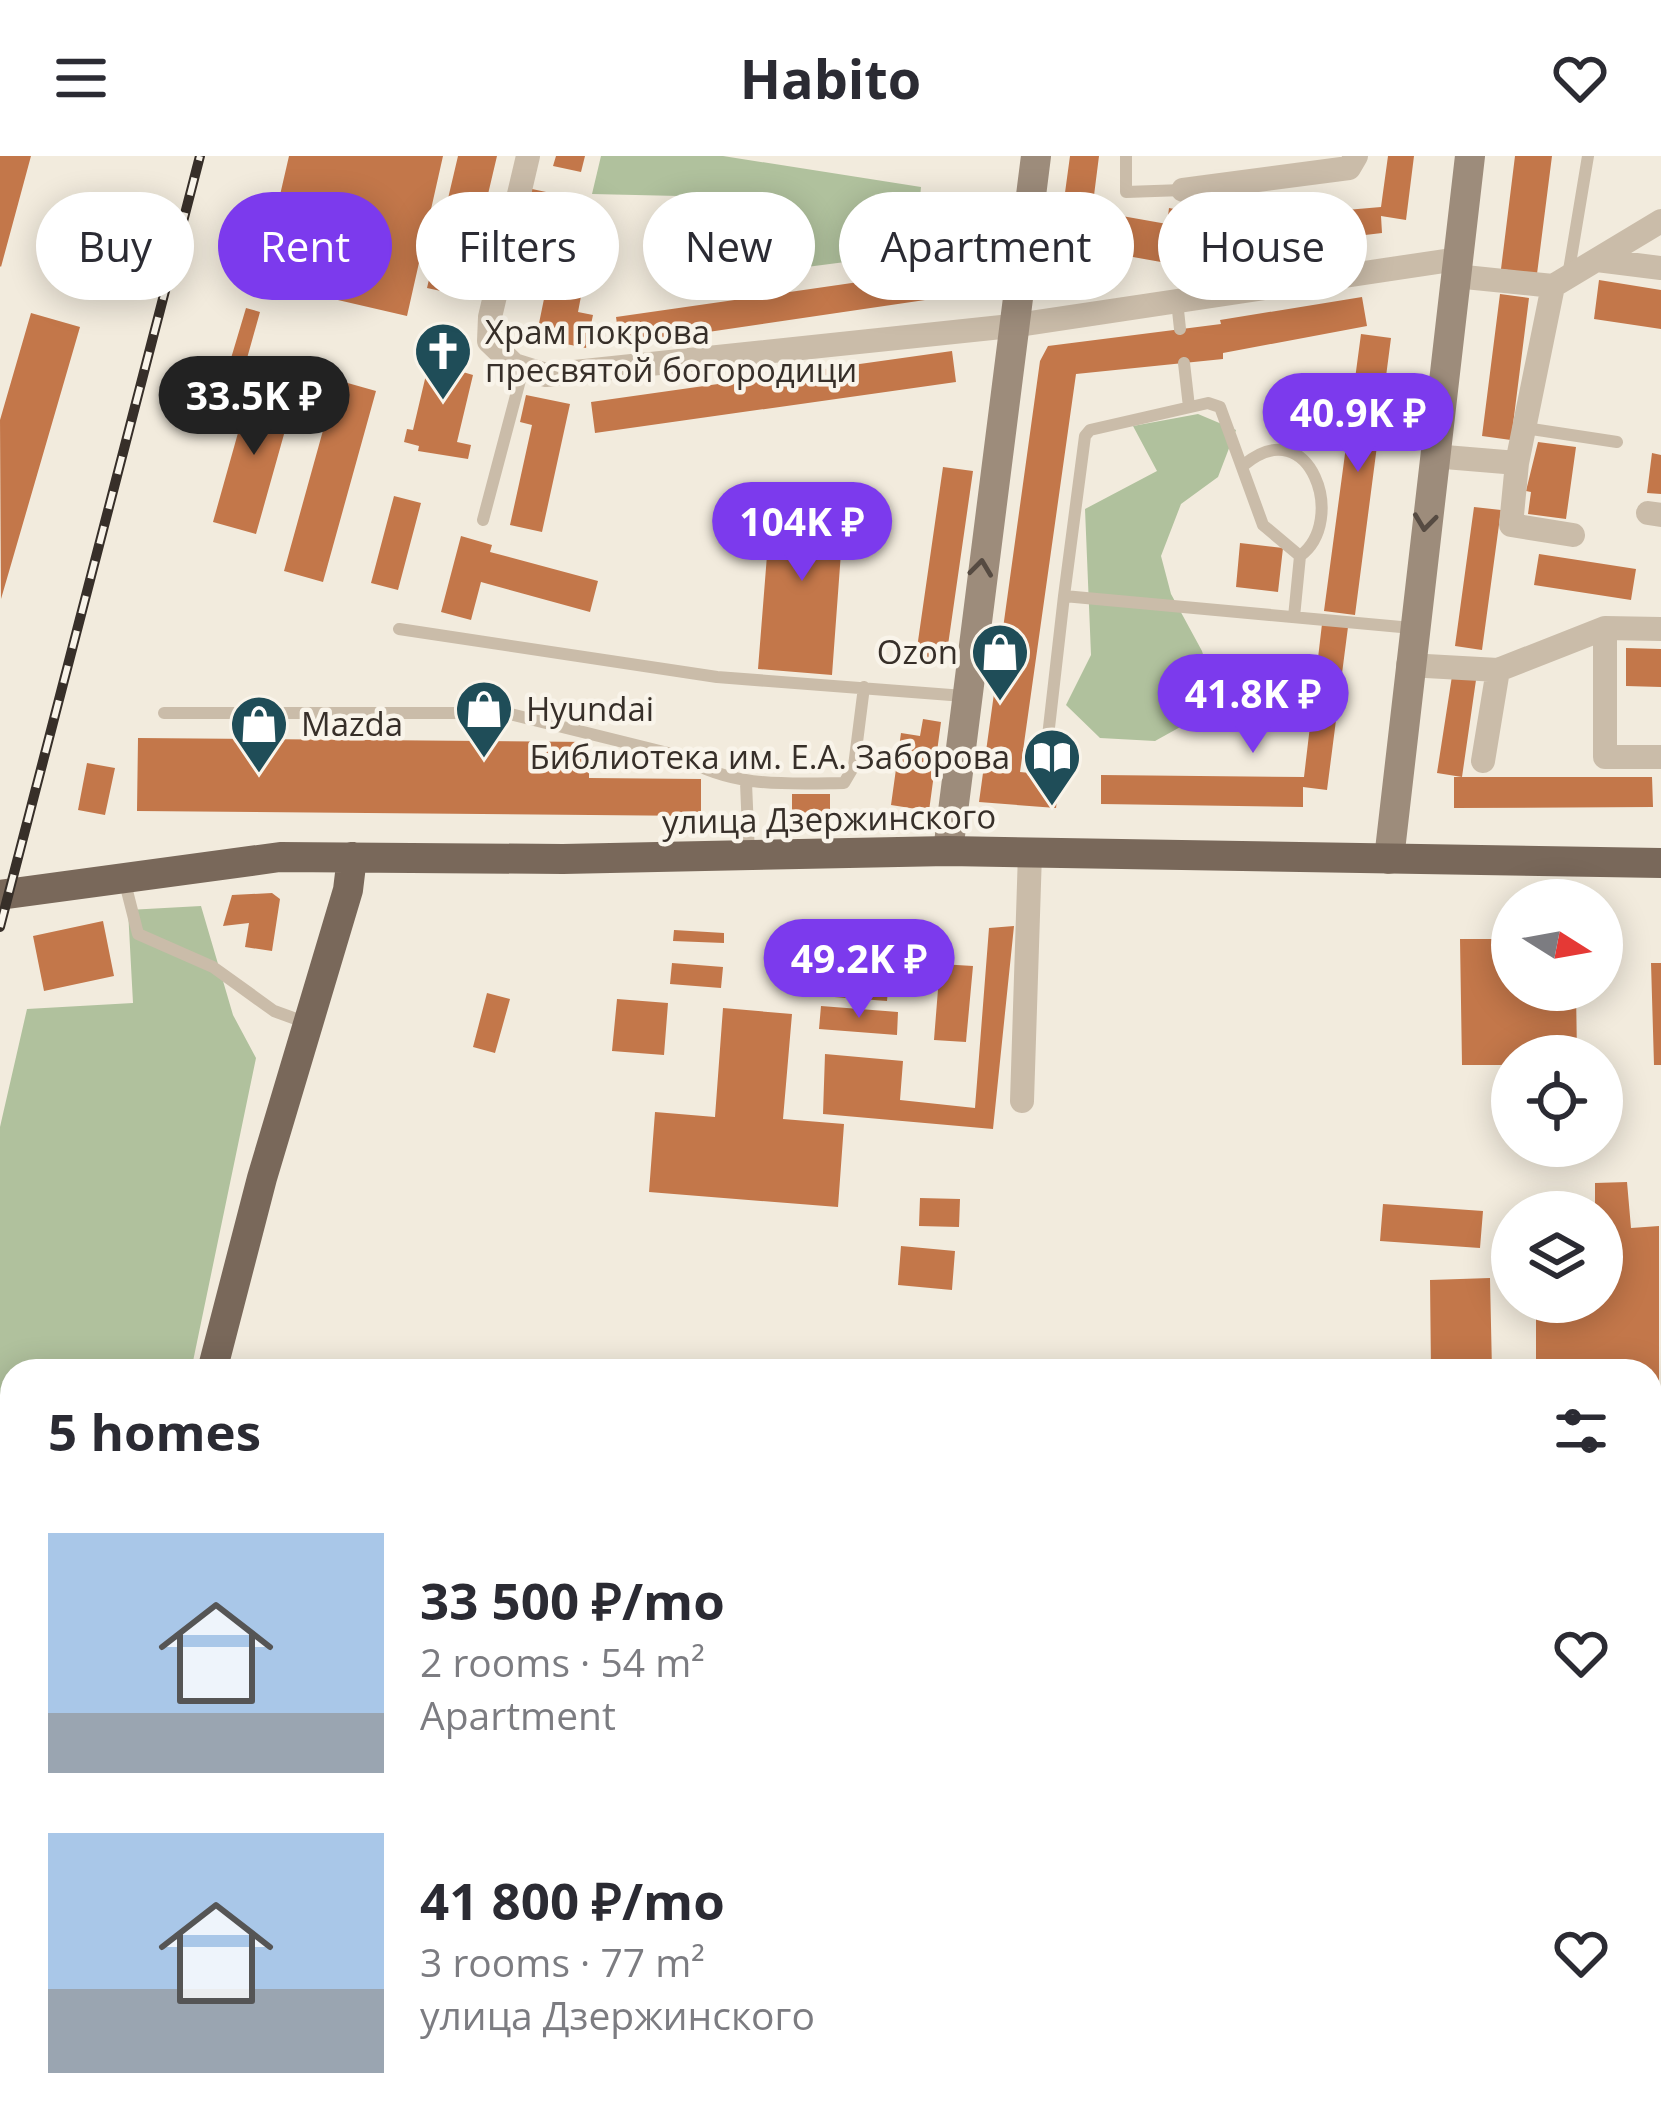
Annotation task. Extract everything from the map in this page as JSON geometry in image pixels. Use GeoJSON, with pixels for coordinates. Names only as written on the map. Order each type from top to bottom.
{"type":"FeatureCollection","features":[{"type":"Feature","properties":{"kind":"main road"},"geometry":{"type":"LineString","coordinates":[[948,851],[1036,156]]}},
{"type":"Feature","properties":{"kind":"main road"},"geometry":{"type":"LineString","coordinates":[[1389,859],[1470,156]]}},
{"type":"Feature","properties":{"kind":"main road","name":"улица Дзержинского"},"geometry":{"type":"LineString","coordinates":[[0,895],[280,857],[948,851],[1661,863]]}},
{"type":"Feature","properties":{"kind":"main road"},"geometry":{"type":"LineString","coordinates":[[215,1359],[262,1178],[348,890],[352,857]]}},
{"type":"Feature","properties":{"kind":"street"},"geometry":{"type":"LineString","coordinates":[[528,156],[490,317],[490,341],[523,368],[546,375],[1011,326],[1456,268],[1560,282],[1661,221]]}},
{"type":"Feature","properties":{"kind":"street"},"geometry":{"type":"LineString","coordinates":[[1184,190],[1349,168],[1356,156]]}},
{"type":"Feature","properties":{"kind":"street"},"geometry":{"type":"LineString","coordinates":[[1597,260],[1661,268]]}},
{"type":"Feature","properties":{"kind":"street"},"geometry":{"type":"LineString","coordinates":[[1560,282],[1524,428],[1511,525],[1574,535]]}},
{"type":"Feature","properties":{"kind":"street"},"geometry":{"type":"LineString","coordinates":[[1433,456],[1517,463]]}},
{"type":"Feature","properties":{"kind":"street"},"geometry":{"type":"LineString","coordinates":[[1408,665],[1498,670],[1605,628],[1661,628]]}},
{"type":"Feature","properties":{"kind":"street"},"geometry":{"type":"LineString","coordinates":[[1605,628],[1605,757],[1661,757]]}},
{"type":"Feature","properties":{"kind":"street"},"geometry":{"type":"LineString","coordinates":[[1483,761],[1498,670]]}},
{"type":"Feature","properties":{"kind":"street"},"geometry":{"type":"LineString","coordinates":[[1022,1101],[1030,853]]}},
{"type":"Feature","properties":{"kind":"lane"},"geometry":{"type":"LineString","coordinates":[[1126,156],[1126,192],[1184,190]]}},
{"type":"Feature","properties":{"kind":"lane"},"geometry":{"type":"LineString","coordinates":[[1560,282],[1588,156]]}},
{"type":"Feature","properties":{"kind":"lane"},"geometry":{"type":"LineString","coordinates":[[1177,301],[1180,329]]}},
{"type":"Feature","properties":{"kind":"lane"},"geometry":{"type":"LineString","coordinates":[[1184,363],[1189,407]]}},
{"type":"Feature","properties":{"kind":"lane"},"geometry":{"type":"LineString","coordinates":[[484,520],[523,368]]}},
{"type":"Feature","properties":{"kind":"lane"},"geometry":{"type":"LineString","coordinates":[[1047,745],[1085,436],[1090,430],[1208,403],[1220,407],[1245,464],[1248,495],[1263,525],[1300,556]]}},
{"type":"Feature","properties":{"kind":"lane"},"geometry":{"type":"LineString","coordinates":[[1524,428],[1617,442]]}},
{"type":"Feature","properties":{"kind":"lane"},"geometry":{"type":"LineString","coordinates":[[1245,464],[1261,451],[1280,448],[1299,455],[1312,472],[1321,524],[1313,546],[1300,556],[1294,617]]}},
{"type":"Feature","properties":{"kind":"lane"},"geometry":{"type":"LineString","coordinates":[[1064,596],[1412,628]]}},
{"type":"Feature","properties":{"kind":"lane"},"geometry":{"type":"LineString","coordinates":[[399,629],[717,677],[965,696]]}},
{"type":"Feature","properties":{"kind":"lane"},"geometry":{"type":"LineString","coordinates":[[164,713],[506,713],[680,756],[704,770],[746,783],[844,783],[854,766],[864,687]]}},
{"type":"Feature","properties":{"kind":"lane"},"geometry":{"type":"LineString","coordinates":[[746,783],[749,855]]}},
{"type":"Feature","properties":{"kind":"lane"},"geometry":{"type":"LineString","coordinates":[[124,878],[138,934],[213,968],[274,1011],[307,1023]]}},
{"type":"Feature","properties":{"kind":"green space"},"geometry":{"type":"Polygon","coordinates":[[[601,156],[723,156],[921,187],[921,192],[839,192],[839,263],[815,266],[815,192],[592,192],[601,156]]]}},
{"type":"Feature","properties":{"kind":"green space"},"geometry":{"type":"Polygon","coordinates":[[[1198,414],[1236,430],[1218,477],[1181,504],[1161,556],[1171,594],[1202,651],[1218,706],[1155,741],[1100,738],[1066,705],[1091,655],[1085,509],[1157,471],[1133,426],[1198,414]]]}},
{"type":"Feature","properties":{"kind":"green space"},"geometry":{"type":"Polygon","coordinates":[[[201,906],[233,1015],[256,1058],[193,1359],[0,1359],[0,1127],[27,1009],[133,1003],[128,910],[201,906]]]}},
{"type":"Feature","properties":{"kind":"building"},"geometry":{"type":"Polygon","coordinates":[[[0,156],[31,156],[1,267],[0,266],[0,156]]]}},
{"type":"Feature","properties":{"kind":"building"},"geometry":{"type":"Polygon","coordinates":[[[289,156],[443,156],[435,192],[416,192],[416,276],[407,316],[338,300],[392,300],[392,192],[281,192],[289,156]]]}},
{"type":"Feature","properties":{"kind":"building"},"geometry":{"type":"Polygon","coordinates":[[[458,156],[497,156],[489,192],[450,192],[458,156]]]}},
{"type":"Feature","properties":{"kind":"building"},"geometry":{"type":"Polygon","coordinates":[[[556,156],[585,156],[581,172],[553,166],[556,156]]]}},
{"type":"Feature","properties":{"kind":"building"},"geometry":{"type":"Polygon","coordinates":[[[1070,156],[1099,156],[1094,192],[1065,192],[1070,156]]]}},
{"type":"Feature","properties":{"kind":"building"},"geometry":{"type":"Polygon","coordinates":[[[1388,156],[1414,156],[1406,220],[1381,216],[1382,233],[1367,235],[1367,208],[1381,207],[1388,156]]]}},
{"type":"Feature","properties":{"kind":"building"},"geometry":{"type":"Polygon","coordinates":[[[1515,156],[1552,156],[1537,274],[1501,269],[1515,156]]]}},
{"type":"Feature","properties":{"kind":"building"},"geometry":{"type":"Polygon","coordinates":[[[1134,218],[1158,222],[1158,261],[1134,257],[1134,218]]]}},
{"type":"Feature","properties":{"kind":"building"},"geometry":{"type":"Polygon","coordinates":[[[1599,280],[1661,290],[1661,329],[1594,319],[1599,280]]]}},
{"type":"Feature","properties":{"kind":"building"},"geometry":{"type":"Polygon","coordinates":[[[839,285],[839,300],[925,300],[620,345],[616,317],[734,300],[815,300],[815,288],[839,285]]]}},
{"type":"Feature","properties":{"kind":"building"},"geometry":{"type":"Polygon","coordinates":[[[1500,294],[1529,298],[1511,440],[1482,436],[1500,294]]]}},
{"type":"Feature","properties":{"kind":"building"},"geometry":{"type":"Polygon","coordinates":[[[544,300],[580,300],[578,312],[593,315],[586,348],[536,338],[544,300]]]}},
{"type":"Feature","properties":{"kind":"building"},"geometry":{"type":"Polygon","coordinates":[[[1363,300],[1367,326],[1223,353],[1223,359],[1076,374],[1020,772],[1060,776],[1056,808],[979,802],[1040,361],[1048,346],[1221,324],[1220,320],[1363,300]]]}},
{"type":"Feature","properties":{"kind":"building"},"geometry":{"type":"Polygon","coordinates":[[[246,308],[260,312],[244,369],[229,365],[246,308]]]}},
{"type":"Feature","properties":{"kind":"building"},"geometry":{"type":"Polygon","coordinates":[[[31,313],[80,327],[1,599],[0,420],[31,313]]]}},
{"type":"Feature","properties":{"kind":"building"},"geometry":{"type":"Polygon","coordinates":[[[1361,334],[1391,338],[1355,615],[1324,611],[1361,334]]]}},
{"type":"Feature","properties":{"kind":"building"},"geometry":{"type":"Polygon","coordinates":[[[952,351],[956,382],[595,433],[591,402],[952,351]]]}},
{"type":"Feature","properties":{"kind":"building","name":"Храм покрова пресвятой богородици"},"geometry":{"type":"Polygon","coordinates":[[[429,362],[473,375],[457,442],[471,445],[468,459],[418,451],[419,446],[404,442],[407,429],[413,430],[429,362]]]}},
{"type":"Feature","properties":{"kind":"building"},"geometry":{"type":"Polygon","coordinates":[[[337,380],[376,391],[323,582],[284,571],[337,380]]]}},
{"type":"Feature","properties":{"kind":"building"},"geometry":{"type":"Polygon","coordinates":[[[252,383],[295,395],[256,534],[213,522],[252,383]]]}},
{"type":"Feature","properties":{"kind":"building"},"geometry":{"type":"Polygon","coordinates":[[[526,395],[570,404],[542,532],[510,525],[532,425],[520,422],[526,395]]]}},
{"type":"Feature","properties":{"kind":"building"},"geometry":{"type":"Polygon","coordinates":[[[1538,442],[1576,447],[1566,519],[1528,514],[1531,492],[1526,491],[1538,442]]]}},
{"type":"Feature","properties":{"kind":"building"},"geometry":{"type":"Polygon","coordinates":[[[1652,453],[1661,455],[1661,494],[1647,493],[1652,453]]]}},
{"type":"Feature","properties":{"kind":"building"},"geometry":{"type":"Polygon","coordinates":[[[943,467],[973,471],[945,666],[915,662],[943,467]]]}},
{"type":"Feature","properties":{"kind":"building"},"geometry":{"type":"Polygon","coordinates":[[[772,492],[845,498],[832,675],[758,669],[772,492]]]}},
{"type":"Feature","properties":{"kind":"building"},"geometry":{"type":"Polygon","coordinates":[[[394,496],[421,503],[398,590],[371,583],[394,496]]]}},
{"type":"Feature","properties":{"kind":"building"},"geometry":{"type":"Polygon","coordinates":[[[1474,507],[1501,510],[1482,650],[1455,646],[1474,507]]]}},
{"type":"Feature","properties":{"kind":"building"},"geometry":{"type":"Polygon","coordinates":[[[461,536],[492,545],[490,552],[598,581],[590,612],[481,582],[471,620],[441,612],[461,536]]]}},
{"type":"Feature","properties":{"kind":"building"},"geometry":{"type":"Polygon","coordinates":[[[1240,543],[1283,548],[1278,592],[1236,587],[1240,543]]]}},
{"type":"Feature","properties":{"kind":"building"},"geometry":{"type":"Polygon","coordinates":[[[1539,554],[1636,569],[1631,600],[1534,585],[1539,554]]]}},
{"type":"Feature","properties":{"kind":"building"},"geometry":{"type":"Polygon","coordinates":[[[1322,624],[1348,627],[1327,790],[1303,787],[1303,807],[1101,804],[1101,775],[1304,777],[1322,624]]]}},
{"type":"Feature","properties":{"kind":"building"},"geometry":{"type":"Polygon","coordinates":[[[1626,648],[1661,649],[1661,687],[1626,686],[1626,648]]]}},
{"type":"Feature","properties":{"kind":"building"},"geometry":{"type":"Polygon","coordinates":[[[1452,676],[1476,680],[1462,777],[1437,773],[1452,676]]]}},
{"type":"Feature","properties":{"kind":"building"},"geometry":{"type":"Polygon","coordinates":[[[923,719],[941,722],[929,811],[891,805],[901,733],[920,736],[923,719]]]}},
{"type":"Feature","properties":{"kind":"building"},"geometry":{"type":"Polygon","coordinates":[[[138,738],[589,742],[589,778],[701,779],[701,816],[137,811],[138,738]]]}},
{"type":"Feature","properties":{"kind":"building"},"geometry":{"type":"Polygon","coordinates":[[[87,763],[115,768],[105,815],[78,810],[87,763]]]}},
{"type":"Feature","properties":{"kind":"building"},"geometry":{"type":"Polygon","coordinates":[[[1454,777],[1652,777],[1653,807],[1454,808],[1454,777]]]}},
{"type":"Feature","properties":{"kind":"building"},"geometry":{"type":"Polygon","coordinates":[[[792,794],[830,794],[830,816],[792,816],[792,794]]]}},
{"type":"Feature","properties":{"kind":"building"},"geometry":{"type":"Polygon","coordinates":[[[272,893],[280,899],[272,951],[245,947],[249,923],[223,926],[232,895],[272,893]]]}},
{"type":"Feature","properties":{"kind":"building"},"geometry":{"type":"Polygon","coordinates":[[[103,921],[114,976],[44,991],[33,936],[103,921]]]}},
{"type":"Feature","properties":{"kind":"building"},"geometry":{"type":"Polygon","coordinates":[[[1014,926],[993,1129],[823,1114],[825,1054],[903,1061],[900,1100],[975,1108],[989,928],[1014,926]]]}},
{"type":"Feature","properties":{"kind":"building"},"geometry":{"type":"Polygon","coordinates":[[[674,930],[724,933],[724,943],[673,941],[674,930]]]}},
{"type":"Feature","properties":{"kind":"building"},"geometry":{"type":"Polygon","coordinates":[[[1460,939],[1491,939],[1491,1011],[1576,1011],[1577,1035],[1491,1035],[1491,1065],[1462,1065],[1460,939]]]}},
{"type":"Feature","properties":{"kind":"building"},"geometry":{"type":"Polygon","coordinates":[[[672,963],[723,967],[721,988],[670,984],[672,963]]]}},
{"type":"Feature","properties":{"kind":"building"},"geometry":{"type":"Polygon","coordinates":[[[1651,963],[1661,963],[1661,1065],[1654,1065],[1651,963]]]}},
{"type":"Feature","properties":{"kind":"building"},"geometry":{"type":"Polygon","coordinates":[[[940,964],[973,966],[966,1042],[934,1040],[940,964]]]}},
{"type":"Feature","properties":{"kind":"building"},"geometry":{"type":"Polygon","coordinates":[[[809,972],[889,978],[887,1001],[808,995],[809,972]]]}},
{"type":"Feature","properties":{"kind":"building"},"geometry":{"type":"Polygon","coordinates":[[[487,993],[510,999],[495,1053],[473,1047],[487,993]]]}},
{"type":"Feature","properties":{"kind":"building"},"geometry":{"type":"Polygon","coordinates":[[[617,999],[668,1003],[664,1055],[612,1051],[617,999]]]}},
{"type":"Feature","properties":{"kind":"building"},"geometry":{"type":"Polygon","coordinates":[[[821,1006],[898,1012],[897,1035],[819,1029],[821,1006]]]}},
{"type":"Feature","properties":{"kind":"building"},"geometry":{"type":"Polygon","coordinates":[[[723,1008],[792,1014],[783,1119],[844,1124],[838,1207],[649,1192],[655,1112],[715,1117],[723,1008]]]}},
{"type":"Feature","properties":{"kind":"building"},"geometry":{"type":"Polygon","coordinates":[[[1627,1182],[1631,1228],[1659,1226],[1659,1359],[1536,1359],[1536,1323],[1623,1323],[1623,1191],[1595,1191],[1595,1183],[1627,1182]]]}},
{"type":"Feature","properties":{"kind":"building"},"geometry":{"type":"Polygon","coordinates":[[[920,1198],[960,1199],[959,1227],[919,1226],[920,1198]]]}},
{"type":"Feature","properties":{"kind":"building"},"geometry":{"type":"Polygon","coordinates":[[[1383,1204],[1483,1211],[1480,1248],[1380,1241],[1383,1204]]]}},
{"type":"Feature","properties":{"kind":"building"},"geometry":{"type":"Polygon","coordinates":[[[901,1246],[955,1251],[952,1290],[898,1285],[901,1246]]]}},
{"type":"Feature","properties":{"kind":"building"},"geometry":{"type":"Polygon","coordinates":[[[1490,1278],[1492,1359],[1431,1359],[1430,1280],[1490,1278]]]}},
{"type":"Feature","properties":{"kind":"railway"},"geometry":{"type":"LineString","coordinates":[[0,927],[200,156]]}},
{"type":"Feature","properties":{"kind":"place","name":"Храм покрова пресвятой богородици"},"geometry":{"type":"Point","coordinates":[443,402]}},
{"type":"Feature","properties":{"kind":"place","name":"Ozon"},"geometry":{"type":"Point","coordinates":[1000,703]}},
{"type":"Feature","properties":{"kind":"place","name":"Hyundai"},"geometry":{"type":"Point","coordinates":[484,760]}},
{"type":"Feature","properties":{"kind":"place","name":"Mazda"},"geometry":{"type":"Point","coordinates":[259,775]}},
{"type":"Feature","properties":{"kind":"place","name":"Библиотека им. Е.А. Заборова"},"geometry":{"type":"Point","coordinates":[1052,808]}}]}
